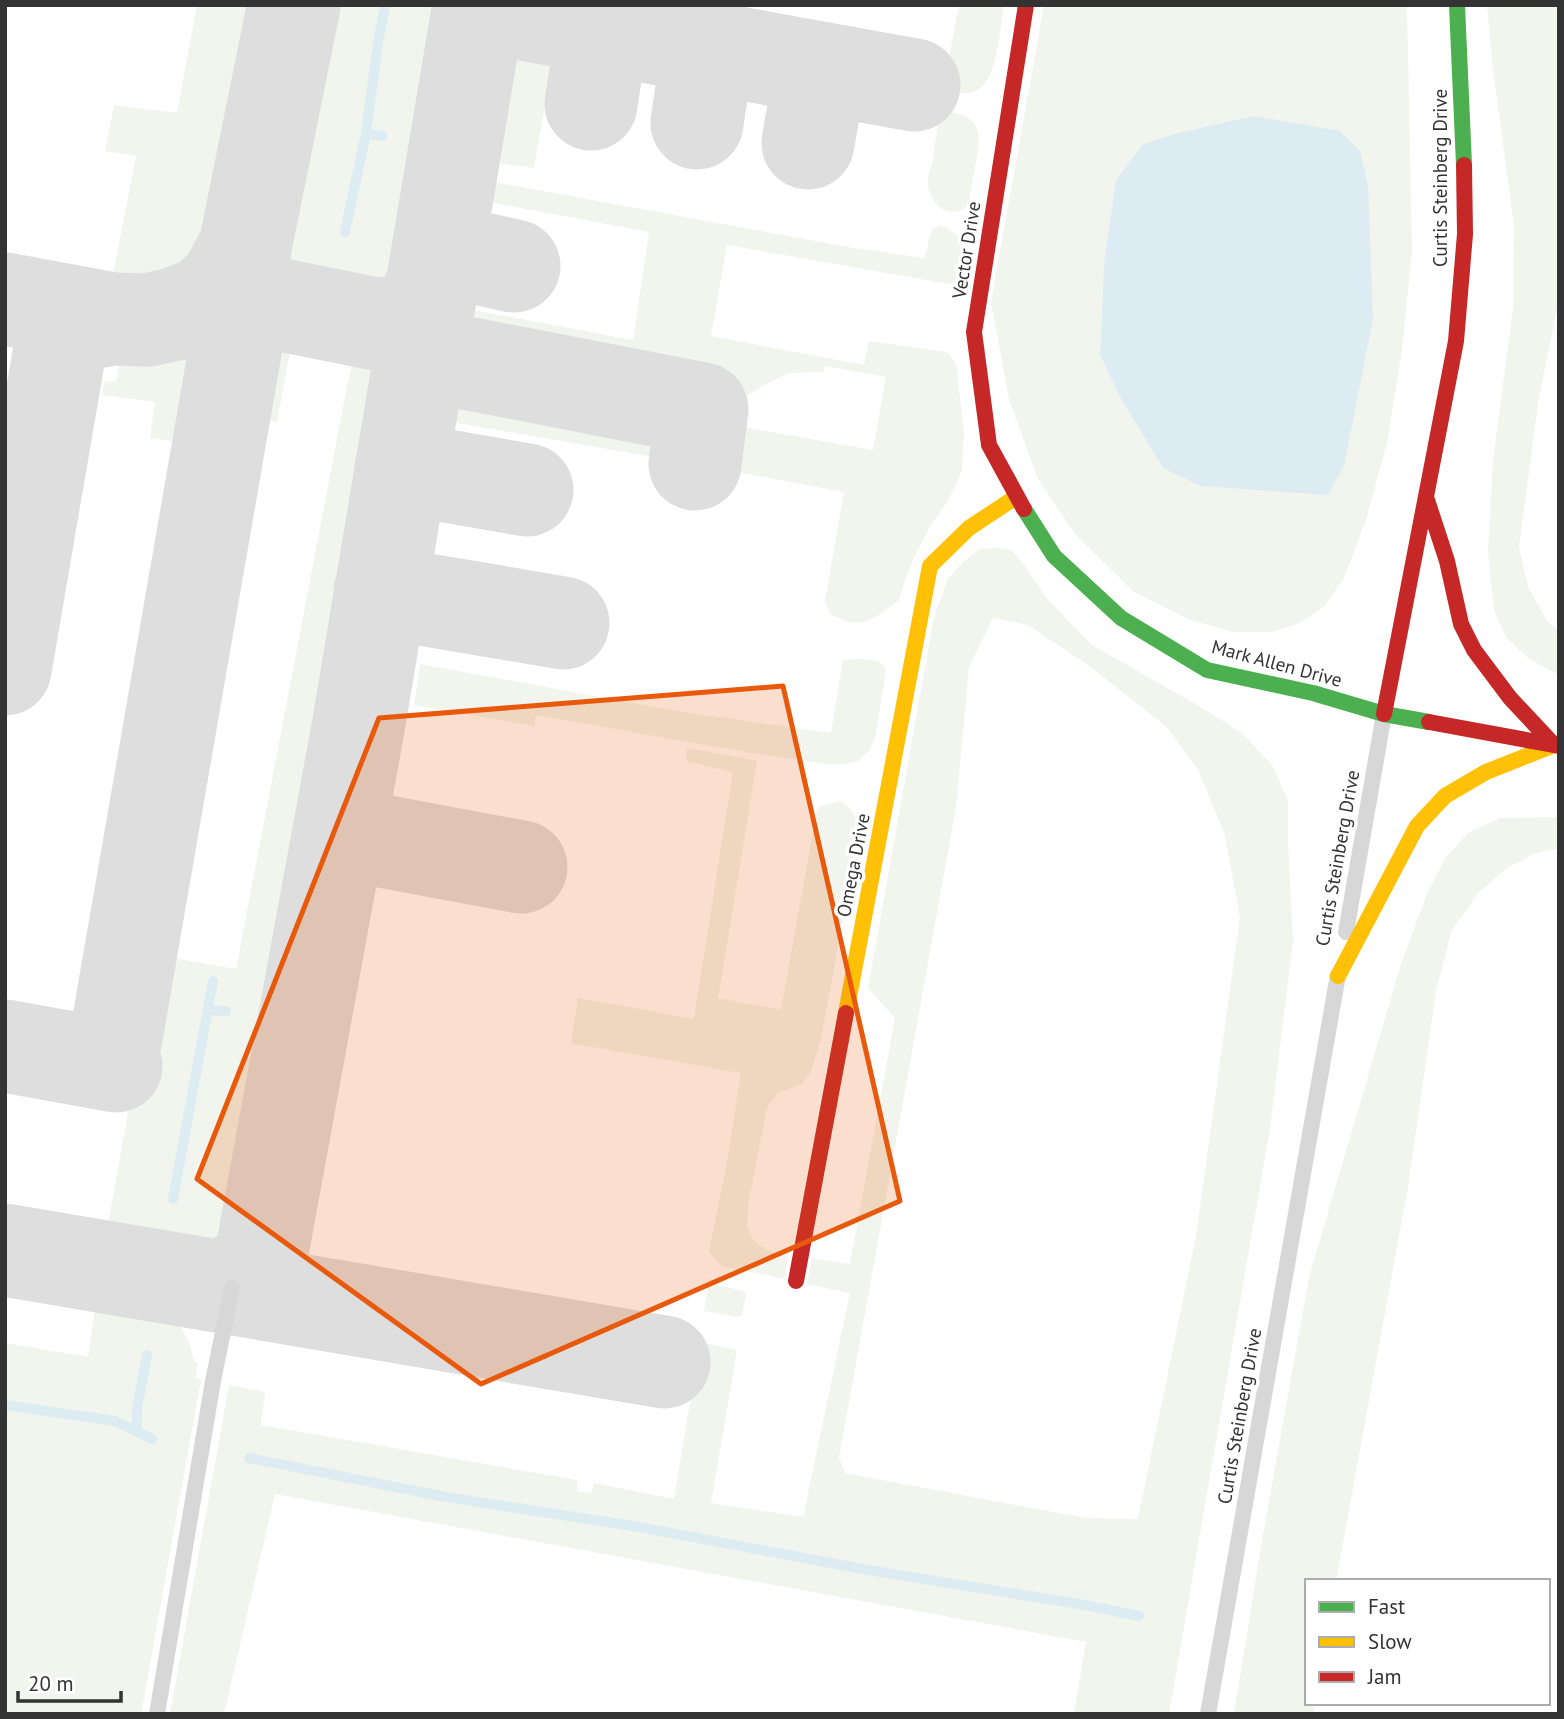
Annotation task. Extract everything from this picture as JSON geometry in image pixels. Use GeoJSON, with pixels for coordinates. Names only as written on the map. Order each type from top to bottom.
{"type":"FeatureCollection","features":[{"type":"Feature","properties":{"kind":"street","name":"Vector Drive"},"geometry":{"type":"LineString","coordinates":[[1016,497],[989,445],[974,332],[1026,5]]}},
{"type":"Feature","properties":{"kind":"street","name":"Curtis Steinberg Drive"},"geometry":{"type":"LineString","coordinates":[[1384,714],[1456,341],[1465,234],[1457,5]]}},
{"type":"Feature","properties":{"kind":"street","name":"Mark Allen Drive"},"geometry":{"type":"LineString","coordinates":[[1016,497],[1054,556],[1121,618],[1207,670],[1313,693],[1384,714],[1556,745]]}},
{"type":"Feature","properties":{"kind":"street","name":"Omega Drive"},"geometry":{"type":"LineString","coordinates":[[796,1281],[930,566],[969,528],[1016,497]]}},
{"type":"Feature","properties":{"kind":"street"},"geometry":{"type":"LineString","coordinates":[[1338,976],[1417,826],[1445,796],[1486,772],[1556,745],[1510,698],[1474,650],[1461,624],[1447,561],[1426,497]]}},
{"type":"Feature","properties":{"kind":"lane","name":"Curtis Steinberg Drive"},"geometry":{"type":"LineString","coordinates":[[1208,1714],[1384,714]]}},
{"type":"Feature","properties":{"kind":"lane"},"geometry":{"type":"LineString","coordinates":[[157,1714],[213,1381],[232,1288]]}},
{"type":"Feature","properties":{"kind":"highlighted area"},"geometry":{"type":"Polygon","coordinates":[[[783,686],[900,1201],[481,1384],[197,1179],[379,718],[783,686]]]}},
{"type":"Feature","properties":{"kind":"shaded area"},"geometry":{"type":"Polygon","coordinates":[[[197,5],[259,5],[225,202],[209,248],[190,269],[173,281],[152,287],[116,285],[112,279],[136,156],[105,151],[114,105],[177,113],[197,5]]]}},
{"type":"Feature","properties":{"kind":"shaded area"},"geometry":{"type":"Polygon","coordinates":[[[321,5],[454,5],[416,221],[394,282],[337,289],[272,280],[321,5]]]}},
{"type":"Feature","properties":{"kind":"shaded area"},"geometry":{"type":"Polygon","coordinates":[[[959,5],[1004,5],[997,52],[990,75],[977,90],[965,93],[943,91],[959,5]]]}},
{"type":"Feature","properties":{"kind":"shaded area"},"geometry":{"type":"Polygon","coordinates":[[[1044,5],[1407,5],[1412,251],[1402,349],[1388,438],[1367,517],[1344,578],[1324,607],[1298,624],[1272,632],[1232,632],[1188,619],[1134,592],[1075,534],[1038,479],[1009,399],[991,302],[1044,5]],[[1253,116],[1143,144],[1116,180],[1104,263],[1100,355],[1121,399],[1163,468],[1253,116]]]}},
{"type":"Feature","properties":{"kind":"shaded area"},"geometry":{"type":"Polygon","coordinates":[[[1487,5],[1559,5],[1559,299],[1539,397],[1519,547],[1528,587],[1547,621],[1559,631],[1559,675],[1529,659],[1506,637],[1494,611],[1488,551],[1493,461],[1513,308],[1514,225],[1487,5]]]}},
{"type":"Feature","properties":{"kind":"shaded area"},"geometry":{"type":"Polygon","coordinates":[[[530,39],[556,43],[534,168],[481,161],[497,62],[510,46],[530,39]]]}},
{"type":"Feature","properties":{"kind":"shaded area"},"geometry":{"type":"Polygon","coordinates":[[[940,110],[963,116],[975,125],[978,131],[978,150],[968,206],[958,211],[941,208],[930,194],[928,184],[940,110]]]}},
{"type":"Feature","properties":{"kind":"shaded area"},"geometry":{"type":"Polygon","coordinates":[[[1253,116],[1340,131],[1360,151],[1368,185],[1373,319],[1344,466],[1328,495],[1201,486],[1163,468],[1121,399],[1100,355],[1104,263],[1116,180],[1143,144],[1253,116]]]}},
{"type":"Feature","properties":{"kind":"shaded area"},"geometry":{"type":"Polygon","coordinates":[[[478,179],[848,247],[924,258],[932,230],[940,226],[946,227],[959,237],[963,246],[955,285],[727,245],[711,336],[864,365],[869,341],[947,352],[956,364],[964,431],[962,470],[948,501],[914,557],[899,600],[864,622],[851,623],[830,614],[825,601],[844,492],[726,470],[732,425],[873,450],[886,377],[825,366],[823,372],[789,373],[738,401],[462,354],[468,309],[633,340],[649,232],[474,199],[478,179]]]}},
{"type":"Feature","properties":{"kind":"shaded area"},"geometry":{"type":"Polygon","coordinates":[[[219,327],[199,445],[150,438],[155,402],[102,395],[105,381],[116,381],[122,350],[150,351],[168,348],[219,327]]]}},
{"type":"Feature","properties":{"kind":"shaded area"},"geometry":{"type":"Polygon","coordinates":[[[267,332],[293,336],[277,422],[249,416],[258,354],[267,332]]]}},
{"type":"Feature","properties":{"kind":"shaded area"},"geometry":{"type":"Polygon","coordinates":[[[354,356],[374,365],[240,1140],[218,1244],[160,1243],[106,1236],[156,955],[236,969],[354,356]]]}},
{"type":"Feature","properties":{"kind":"shaded area"},"geometry":{"type":"Polygon","coordinates":[[[458,378],[668,416],[665,459],[451,422],[458,378]]]}},
{"type":"Feature","properties":{"kind":"shaded area"},"geometry":{"type":"Polygon","coordinates":[[[979,549],[1011,550],[1047,599],[1092,645],[1242,733],[1272,765],[1288,800],[1293,941],[1270,1128],[1169,1714],[1074,1714],[1086,1642],[275,1494],[224,1714],[170,1714],[229,1385],[265,1392],[261,1425],[577,1480],[577,1491],[591,1493],[594,1483],[674,1499],[700,1342],[737,1350],[711,1503],[803,1517],[850,1293],[807,1284],[812,1258],[850,1264],[895,1018],[868,988],[934,617],[948,579],[979,549]],[[993,618],[969,667],[956,807],[839,1458],[845,1473],[1085,1518],[1138,1519],[1196,1236],[1240,917],[1224,832],[1198,770],[1168,728],[1088,665],[1028,625],[993,618]]]}},
{"type":"Feature","properties":{"kind":"shaded area"},"geometry":{"type":"Polygon","coordinates":[[[843,660],[877,661],[885,666],[885,676],[875,738],[869,751],[858,761],[846,764],[826,764],[758,754],[536,715],[534,726],[414,705],[420,664],[682,712],[831,733],[843,660]]]}},
{"type":"Feature","properties":{"kind":"shaded area"},"geometry":{"type":"Polygon","coordinates":[[[687,748],[757,761],[718,998],[781,1010],[817,810],[821,806],[841,801],[853,813],[859,829],[821,1039],[810,1074],[801,1084],[778,1093],[767,1107],[748,1205],[747,1227],[753,1240],[767,1251],[788,1256],[785,1279],[722,1266],[709,1252],[741,1073],[571,1043],[578,998],[694,1019],[733,772],[686,761],[687,748]]]}},
{"type":"Feature","properties":{"kind":"shaded area"},"geometry":{"type":"Polygon","coordinates":[[[1559,817],[1559,848],[1534,854],[1507,868],[1479,892],[1452,930],[1436,991],[1408,1187],[1336,1579],[1305,1579],[1305,1705],[1315,1705],[1313,1714],[1234,1714],[1309,1277],[1401,964],[1427,894],[1446,857],[1469,832],[1500,818],[1559,817]]]}},
{"type":"Feature","properties":{"kind":"shaded area"},"geometry":{"type":"Polygon","coordinates":[[[710,1278],[717,1285],[744,1291],[746,1294],[742,1315],[737,1317],[704,1311],[710,1278]]]}},
{"type":"Feature","properties":{"kind":"shaded area"},"geometry":{"type":"Polygon","coordinates":[[[97,1294],[151,1304],[152,1309],[176,1322],[189,1342],[194,1361],[198,1363],[196,1378],[201,1380],[141,1714],[5,1714],[5,1343],[88,1357],[97,1294]]]}},
{"type":"Feature","properties":{"kind":"waterway"},"geometry":{"type":"LineString","coordinates":[[345,232],[366,133],[385,5]]}},
{"type":"Feature","properties":{"kind":"waterway"},"geometry":{"type":"LineString","coordinates":[[366,133],[382,136]]}},
{"type":"Feature","properties":{"kind":"waterway"},"geometry":{"type":"LineString","coordinates":[[173,1199],[213,981]]}},
{"type":"Feature","properties":{"kind":"waterway"},"geometry":{"type":"LineString","coordinates":[[209,1010],[226,1011]]}},
{"type":"Feature","properties":{"kind":"waterway"},"geometry":{"type":"LineString","coordinates":[[137,1432],[137,1409],[147,1355]]}},
{"type":"Feature","properties":{"kind":"waterway"},"geometry":{"type":"LineString","coordinates":[[5,1405],[115,1421],[152,1439]]}},
{"type":"Feature","properties":{"kind":"waterway"},"geometry":{"type":"LineString","coordinates":[[249,1458],[446,1497],[639,1527],[868,1570],[1139,1616]]}},
{"type":"Feature","properties":{"kind":"taxiway"},"geometry":{"type":"LineString","coordinates":[[5,299],[113,319],[148,320],[175,314],[207,301],[226,282],[245,247],[294,5]]}},
{"type":"Feature","properties":{"kind":"taxiway"},"geometry":{"type":"LineString","coordinates":[[217,1286],[242,1275],[261,1257],[358,728],[479,5]]}},
{"type":"Feature","properties":{"kind":"taxiway"},"geometry":{"type":"LineString","coordinates":[[591,104],[606,5]]}},
{"type":"Feature","properties":{"kind":"taxiway"},"geometry":{"type":"LineString","coordinates":[[479,6],[914,85]]}},
{"type":"Feature","properties":{"kind":"taxiway"},"geometry":{"type":"LineString","coordinates":[[697,123],[708,48]]}},
{"type":"Feature","properties":{"kind":"taxiway"},"geometry":{"type":"LineString","coordinates":[[808,143],[821,68]]}},
{"type":"Feature","properties":{"kind":"taxiway"},"geometry":{"type":"LineString","coordinates":[[87,1060],[104,1053],[116,1037],[239,328],[245,247]]}},
{"type":"Feature","properties":{"kind":"taxiway"},"geometry":{"type":"LineString","coordinates":[[438,249],[514,266]]}},
{"type":"Feature","properties":{"kind":"taxiway"},"geometry":{"type":"LineString","coordinates":[[207,301],[223,296],[242,297],[371,323],[394,323],[415,313],[432,286]]}},
{"type":"Feature","properties":{"kind":"taxiway"},"geometry":{"type":"LineString","coordinates":[[5,669],[60,349],[71,334],[82,326],[113,319]]}},
{"type":"Feature","properties":{"kind":"taxiway"},"geometry":{"type":"LineString","coordinates":[[420,354],[702,409],[695,464]]}},
{"type":"Feature","properties":{"kind":"taxiway"},"geometry":{"type":"LineString","coordinates":[[401,468],[527,490]]}},
{"type":"Feature","properties":{"kind":"taxiway"},"geometry":{"type":"LineString","coordinates":[[380,592],[563,623]]}},
{"type":"Feature","properties":{"kind":"taxiway"},"geometry":{"type":"LineString","coordinates":[[339,833],[521,867]]}},
{"type":"Feature","properties":{"kind":"taxiway"},"geometry":{"type":"LineString","coordinates":[[5,1046],[116,1066]]}},
{"type":"Feature","properties":{"kind":"taxiway"},"geometry":{"type":"LineString","coordinates":[[5,1250],[664,1362]]}},
{"type":"Feature","properties":{"kind":"traffic: fast"},"geometry":{"type":"LineString","coordinates":[[1457,5],[1464,165]]}},
{"type":"Feature","properties":{"kind":"traffic: fast"},"geometry":{"type":"LineString","coordinates":[[1024,509],[1054,556],[1121,618],[1207,670],[1313,693],[1384,714],[1429,722]]}},
{"type":"Feature","properties":{"kind":"traffic: slow"},"geometry":{"type":"LineString","coordinates":[[846,1013],[930,566],[969,528],[1016,497]]}},
{"type":"Feature","properties":{"kind":"traffic: slow"},"geometry":{"type":"LineString","coordinates":[[1338,976],[1417,826],[1445,796],[1486,772],[1554,745]]}},
{"type":"Feature","properties":{"kind":"traffic: jam"},"geometry":{"type":"LineString","coordinates":[[1024,509],[989,445],[974,332],[1026,5]]}},
{"type":"Feature","properties":{"kind":"traffic: jam"},"geometry":{"type":"LineString","coordinates":[[1384,714],[1456,341],[1465,234],[1464,165]]}},
{"type":"Feature","properties":{"kind":"traffic: jam"},"geometry":{"type":"LineString","coordinates":[[1427,500],[1447,561],[1461,624],[1474,650],[1510,698],[1554,745]]}},
{"type":"Feature","properties":{"kind":"traffic: jam"},"geometry":{"type":"LineString","coordinates":[[1429,722],[1559,746]]}},
{"type":"Feature","properties":{"kind":"traffic: jam"},"geometry":{"type":"LineString","coordinates":[[796,1281],[846,1013]]}}]}
